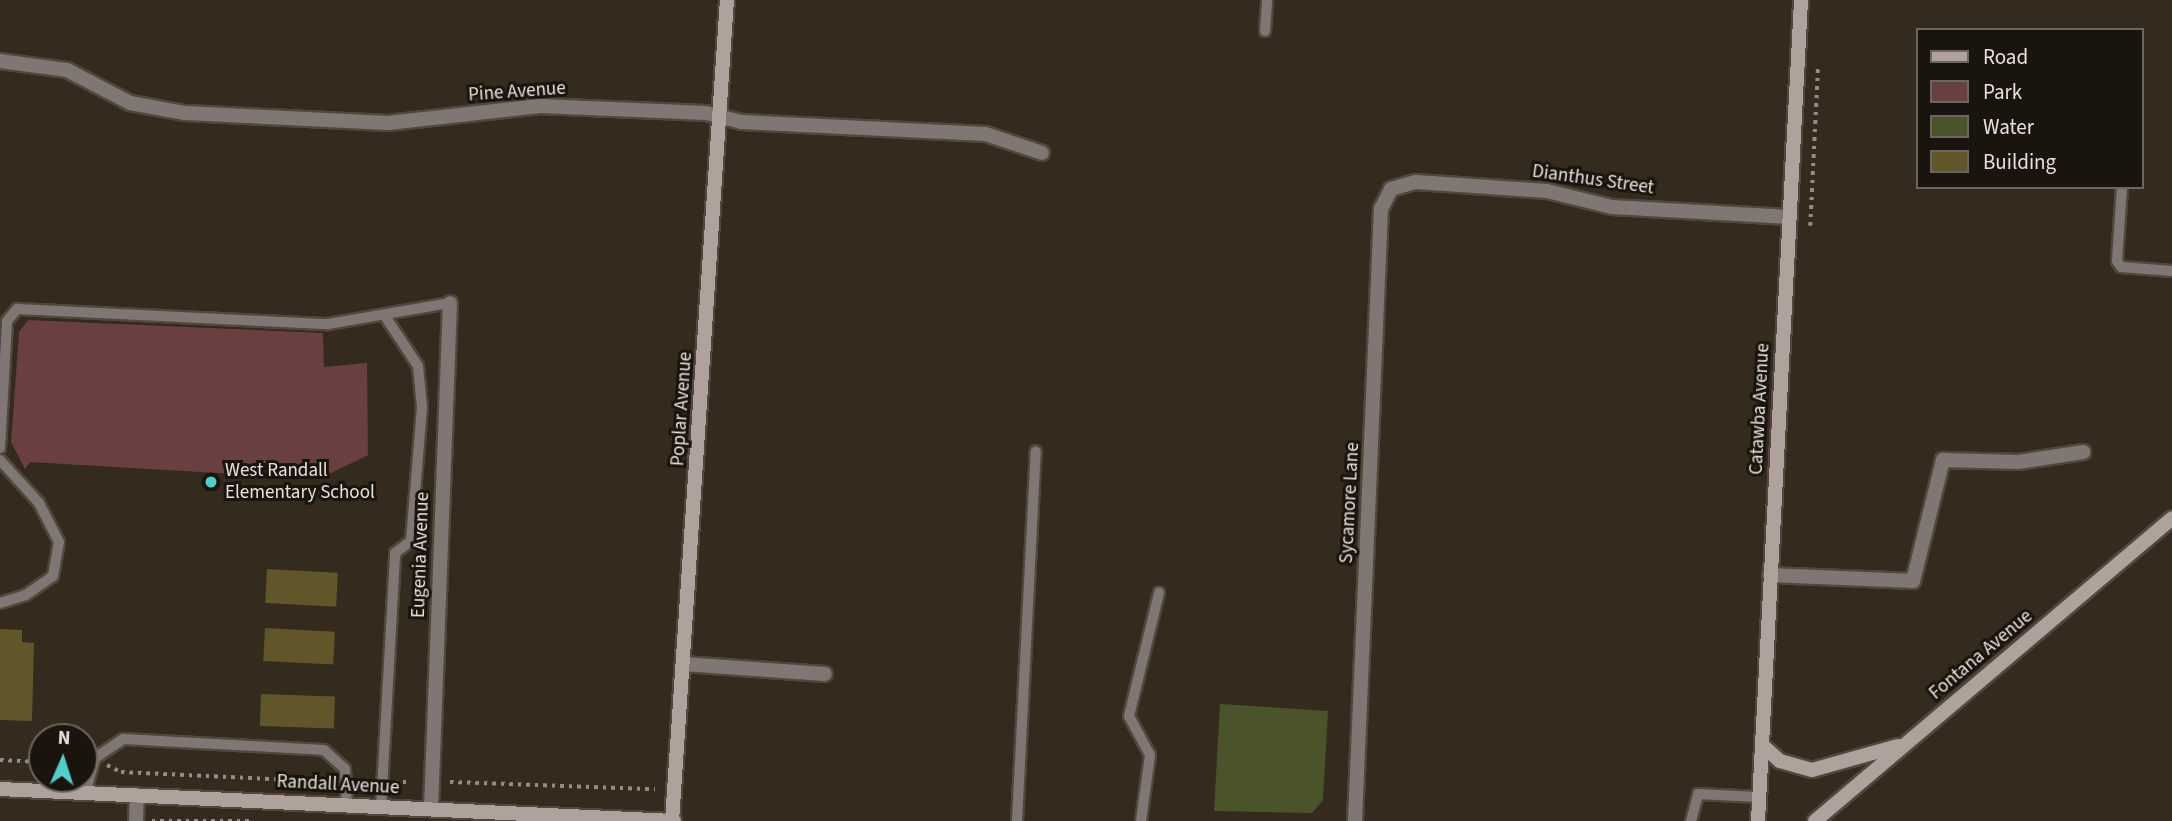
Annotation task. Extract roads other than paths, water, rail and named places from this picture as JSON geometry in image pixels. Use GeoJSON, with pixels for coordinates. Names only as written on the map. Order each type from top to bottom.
{"type":"FeatureCollection","features":[{"type":"Feature","properties":{"kind":"street","name":"Poplar Avenue"},"geometry":{"type":"LineString","coordinates":[[673,821],[722,117],[727,0]]}},
{"type":"Feature","properties":{"kind":"street","name":"Catawba Avenue"},"geometry":{"type":"LineString","coordinates":[[1758,821],[1801,0]]}},
{"type":"Feature","properties":{"kind":"street","name":"Pine Avenue"},"geometry":{"type":"LineString","coordinates":[[0,61],[67,70],[130,103],[185,113],[388,123],[540,106],[986,134],[1042,153]]}},
{"type":"Feature","properties":{"kind":"street","name":"Dianthus Street"},"geometry":{"type":"LineString","coordinates":[[1391,189],[1416,182],[1547,191],[1612,207],[1790,217]]}},
{"type":"Feature","properties":{"kind":"street","name":"Sycamore Lane"},"geometry":{"type":"LineString","coordinates":[[1355,821],[1381,209],[1391,189]]}},
{"type":"Feature","properties":{"kind":"street","name":"Eugenia Avenue"},"geometry":{"type":"LineString","coordinates":[[430,809],[450,303]]}},
{"type":"Feature","properties":{"kind":"street"},"geometry":{"type":"LineString","coordinates":[[1770,575],[1913,581],[1943,460],[2018,462],[2083,452]]}},
{"type":"Feature","properties":{"kind":"street","name":"Fontana Avenue"},"geometry":{"type":"LineString","coordinates":[[1815,821],[2172,519]]}},
{"type":"Feature","properties":{"kind":"street"},"geometry":{"type":"LineString","coordinates":[[683,664],[825,674]]}},
{"type":"Feature","properties":{"kind":"street"},"geometry":{"type":"LineString","coordinates":[[1762,745],[1780,761],[1812,770],[1906,743]]}},
{"type":"Feature","properties":{"kind":"street","name":"Randall Avenue"},"geometry":{"type":"LineString","coordinates":[[0,789],[28,790]]}},
{"type":"Feature","properties":{"kind":"street","name":"Randall Avenue"},"geometry":{"type":"LineString","coordinates":[[85,793],[673,821]]}},
{"type":"Feature","properties":{"kind":"street"},"geometry":{"type":"LineString","coordinates":[[136,821],[137,795]]}},
{"type":"Feature","properties":{"kind":"lane"},"geometry":{"type":"LineString","coordinates":[[1265,31],[1267,0]]}},
{"type":"Feature","properties":{"kind":"lane"},"geometry":{"type":"LineString","coordinates":[[2122,189],[2117,261],[2121,267],[2172,271]]}},
{"type":"Feature","properties":{"kind":"lane"},"geometry":{"type":"LineString","coordinates":[[0,448],[7,321],[17,309],[328,324],[450,303]]}},
{"type":"Feature","properties":{"kind":"lane"},"geometry":{"type":"LineString","coordinates":[[381,807],[395,553],[411,541],[422,407],[418,366],[385,316]]}},
{"type":"Feature","properties":{"kind":"lane"},"geometry":{"type":"LineString","coordinates":[[1017,821],[1037,451]]}},
{"type":"Feature","properties":{"kind":"lane"},"geometry":{"type":"LineString","coordinates":[[0,460],[45,511],[58,542],[53,576],[26,595],[0,603]]}},
{"type":"Feature","properties":{"kind":"lane"},"geometry":{"type":"LineString","coordinates":[[1141,821],[1150,755],[1129,716],[1159,593]]}},
{"type":"Feature","properties":{"kind":"lane"},"geometry":{"type":"LineString","coordinates":[[98,756],[123,739],[324,750],[345,769],[347,805]]}},
{"type":"Feature","properties":{"kind":"lane"},"geometry":{"type":"LineString","coordinates":[[1691,821],[1698,794],[1759,797]]}},
{"type":"Feature","properties":{"kind":"water"},"geometry":{"type":"Polygon","coordinates":[[[1220,704],[1328,711],[1323,800],[1312,813],[1214,811],[1220,704]]]}},
{"type":"Feature","properties":{"kind":"place","name":"West Randall Elementary School"},"geometry":{"type":"Point","coordinates":[211,482]}}]}
